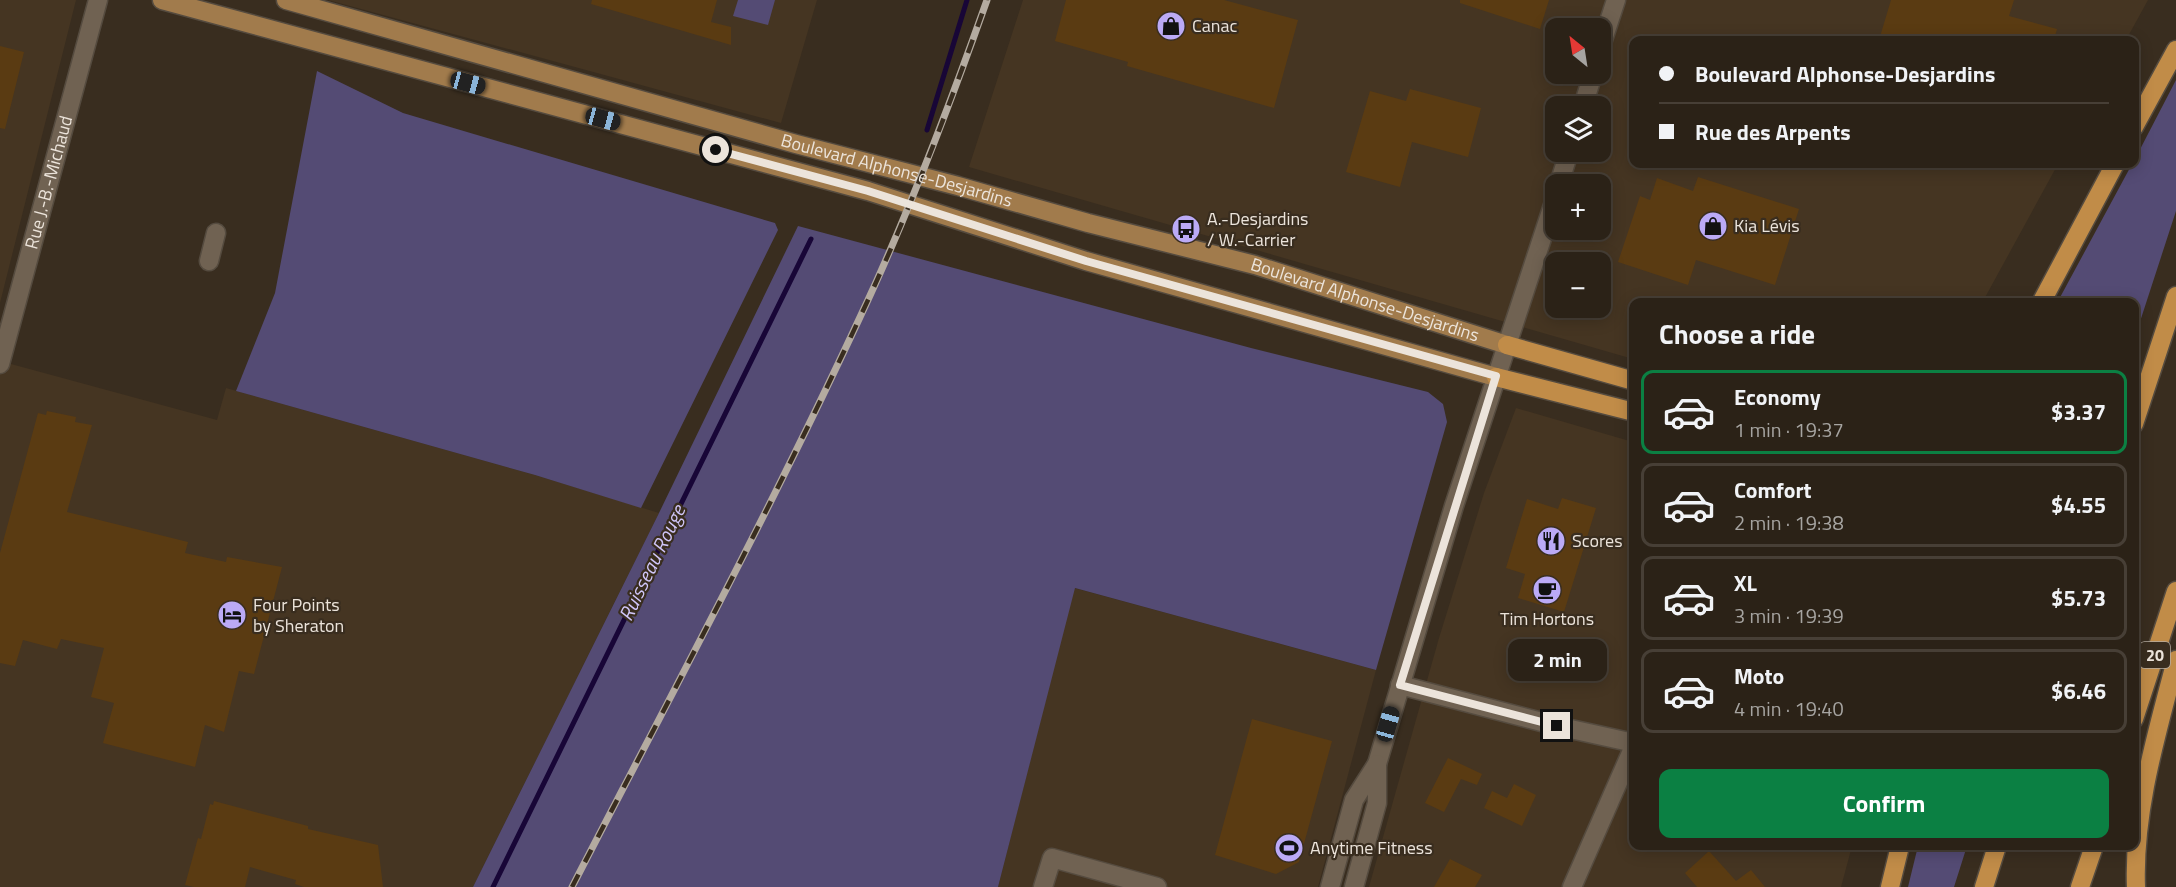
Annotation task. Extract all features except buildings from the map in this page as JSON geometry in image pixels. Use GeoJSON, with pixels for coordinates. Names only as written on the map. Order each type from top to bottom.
{"type":"FeatureCollection","features":[{"type":"Feature","properties":{"kind":"highway"},"geometry":{"type":"LineString","coordinates":[[2139,118],[2176,50]]}},
{"type":"Feature","properties":{"kind":"highway"},"geometry":{"type":"LineString","coordinates":[[2043,298],[2113,168]]}},
{"type":"Feature","properties":{"kind":"highway"},"geometry":{"type":"LineString","coordinates":[[2139,409],[2176,296]]}},
{"type":"Feature","properties":{"kind":"highway"},"geometry":{"type":"LineString","coordinates":[[1507,345],[1629,380]]}},
{"type":"Feature","properties":{"kind":"highway"},"geometry":{"type":"LineString","coordinates":[[1496,376],[1629,411]]}},
{"type":"Feature","properties":{"kind":"highway","name":"20"},"geometry":{"type":"LineString","coordinates":[[2139,704],[2176,591]]}},
{"type":"Feature","properties":{"kind":"highway"},"geometry":{"type":"LineString","coordinates":[[2139,833],[2163,709],[2176,660]]}},
{"type":"Feature","properties":{"kind":"highway"},"geometry":{"type":"LineString","coordinates":[[1890,887],[1899,850]]}},
{"type":"Feature","properties":{"kind":"highway"},"geometry":{"type":"LineString","coordinates":[[1984,887],[1996,850]]}},
{"type":"Feature","properties":{"kind":"highway"},"geometry":{"type":"LineString","coordinates":[[2080,887],[2093,850]]}},
{"type":"Feature","properties":{"kind":"highway"},"geometry":{"type":"LineString","coordinates":[[2136,887],[2137,850]]}},
{"type":"Feature","properties":{"kind":"main road","name":"Boulevard Alphonse-Desjardins"},"geometry":{"type":"LineString","coordinates":[[162,0],[868,191],[1086,261],[1496,376]]}},
{"type":"Feature","properties":{"kind":"main road","name":"Boulevard Alphonse-Desjardins"},"geometry":{"type":"LineString","coordinates":[[286,0],[796,144],[1088,223],[1255,265],[1507,345]]}},
{"type":"Feature","properties":{"kind":"street","name":"Rue J.-B.-Michaud"},"geometry":{"type":"LineString","coordinates":[[0,364],[98,0]]}},
{"type":"Feature","properties":{"kind":"street"},"geometry":{"type":"LineString","coordinates":[[1610,18],[1616,0]]}},
{"type":"Feature","properties":{"kind":"street"},"geometry":{"type":"LineString","coordinates":[[1354,887],[1377,803],[1377,764],[1496,376],[1545,229]]}},
{"type":"Feature","properties":{"kind":"street"},"geometry":{"type":"LineString","coordinates":[[209,261],[216,233]]}},
{"type":"Feature","properties":{"kind":"street"},"geometry":{"type":"LineString","coordinates":[[1400,685],[1629,744]]}},
{"type":"Feature","properties":{"kind":"street"},"geometry":{"type":"LineString","coordinates":[[1572,887],[1629,756]]}},
{"type":"Feature","properties":{"kind":"street"},"geometry":{"type":"LineString","coordinates":[[1330,887],[1354,800],[1377,764]]}},
{"type":"Feature","properties":{"kind":"street"},"geometry":{"type":"LineString","coordinates":[[1044,887],[1052,858],[1158,887]]}},
{"type":"Feature","properties":{"kind":"shaded area"},"geometry":{"type":"Polygon","coordinates":[[[0,0],[76,0],[0,303],[0,0]]]}},
{"type":"Feature","properties":{"kind":"shaded area"},"geometry":{"type":"Polygon","coordinates":[[[328,0],[817,0],[781,123],[328,0]]]}},
{"type":"Feature","properties":{"kind":"shaded area"},"geometry":{"type":"Polygon","coordinates":[[[738,0],[775,0],[768,25],[733,16],[738,0]]]}},
{"type":"Feature","properties":{"kind":"shaded area"},"geometry":{"type":"Polygon","coordinates":[[[1023,0],[2148,0],[2128,36],[1629,36],[1629,168],[2056,168],[1985,298],[1629,298],[1629,358],[969,167],[1023,0]]]}},
{"type":"Feature","properties":{"kind":"shaded area"},"geometry":{"type":"Polygon","coordinates":[[[317,71],[403,113],[775,223],[778,230],[641,508],[535,475],[236,391],[275,293],[317,71]]]}},
{"type":"Feature","properties":{"kind":"shaded area"},"geometry":{"type":"Polygon","coordinates":[[[2176,80],[2176,211],[2139,325],[2139,298],[2060,298],[2130,168],[2139,168],[2139,151],[2176,80]]]}},
{"type":"Feature","properties":{"kind":"shaded area"},"geometry":{"type":"Polygon","coordinates":[[[798,226],[1251,348],[1428,392],[1443,404],[1447,422],[1376,670],[1075,588],[998,887],[473,887],[659,513],[798,226]]]}},
{"type":"Feature","properties":{"kind":"shaded area"},"geometry":{"type":"Polygon","coordinates":[[[0,361],[217,420],[226,388],[535,475],[659,513],[473,887],[0,887],[0,361]]]}},
{"type":"Feature","properties":{"kind":"shaded area"},"geometry":{"type":"Polygon","coordinates":[[[1516,408],[1629,441],[1629,850],[1851,850],[1841,887],[1369,887],[1439,638],[1484,493],[1516,408]]]}},
{"type":"Feature","properties":{"kind":"shaded area"},"geometry":{"type":"Polygon","coordinates":[[[1074,588],[1376,670],[1318,887],[998,887],[1074,588]]]}},
{"type":"Feature","properties":{"kind":"shaded area"},"geometry":{"type":"Polygon","coordinates":[[[1917,850],[1966,850],[1954,887],[1908,887],[1917,850]]]}},
{"type":"Feature","properties":{"kind":"waterway","name":"Ruisseau Rouge"},"geometry":{"type":"LineString","coordinates":[[927,130],[967,0]]}},
{"type":"Feature","properties":{"kind":"waterway","name":"Ruisseau Rouge"},"geometry":{"type":"LineString","coordinates":[[493,887],[811,239]]}},
{"type":"Feature","properties":{"kind":"railway"},"geometry":{"type":"LineString","coordinates":[[572,887],[756,531],[861,315],[928,159],[987,0]]}},
{"type":"Feature","properties":{"kind":"place","name":"Canac"},"geometry":{"type":"Point","coordinates":[1171,26]}},
{"type":"Feature","properties":{"kind":"place","name":"Kia Lévis"},"geometry":{"type":"Point","coordinates":[1713,226]}},
{"type":"Feature","properties":{"kind":"place","name":"A.-Desjardins / W.-Carrier"},"geometry":{"type":"Point","coordinates":[1186,229]}},
{"type":"Feature","properties":{"kind":"place","name":"Scores"},"geometry":{"type":"Point","coordinates":[1551,541]}},
{"type":"Feature","properties":{"kind":"place","name":"Tim Hortons"},"geometry":{"type":"Point","coordinates":[1547,590]}},
{"type":"Feature","properties":{"kind":"place","name":"Four Points by Sheraton"},"geometry":{"type":"Point","coordinates":[232,615]}},
{"type":"Feature","properties":{"kind":"place","name":"Anytime Fitness"},"geometry":{"type":"Point","coordinates":[1289,848]}},
{"type":"Feature","properties":{"kind":"route"},"geometry":{"type":"LineString","coordinates":[[716,150],[868,191],[1086,261],[1496,376],[1400,685],[1557,726]]}}]}
